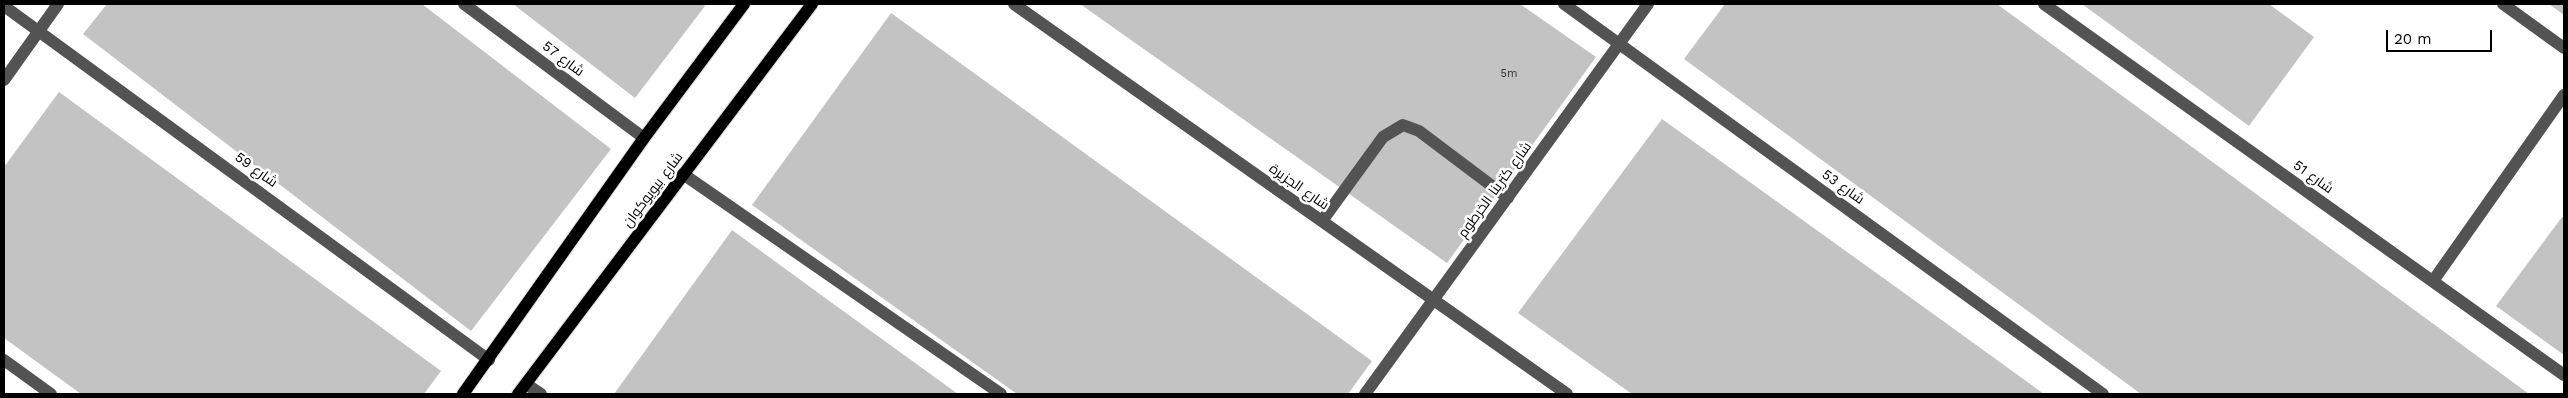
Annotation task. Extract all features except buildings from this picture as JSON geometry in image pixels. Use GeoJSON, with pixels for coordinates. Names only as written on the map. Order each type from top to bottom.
{"type":"FeatureCollection","features":[{"type":"Feature","properties":{"kind":"main road"},"geometry":{"type":"LineString","coordinates":[[463,394],[489,360],[644,138],[744,4]]}},
{"type":"Feature","properties":{"kind":"main road","name":"شارع بيويوكوان"},"geometry":{"type":"LineString","coordinates":[[522,389],[812,4]]}},
{"type":"Feature","properties":{"kind":"street"},"geometry":{"type":"LineString","coordinates":[[4,80],[58,4]]}},
{"type":"Feature","properties":{"kind":"street","name":"شارع 57"},"geometry":{"type":"LineString","coordinates":[[464,4],[644,138]]}},
{"type":"Feature","properties":{"kind":"street","name":"شارع الجزيرة"},"geometry":{"type":"LineString","coordinates":[[1014,4],[1567,394]]}},
{"type":"Feature","properties":{"kind":"street","name":"شارع 53"},"geometry":{"type":"LineString","coordinates":[[1564,4],[2103,394]]}},
{"type":"Feature","properties":{"kind":"street","name":"شارع كترينا الخرطوم"},"geometry":{"type":"LineString","coordinates":[[1366,394],[1648,4]]}},
{"type":"Feature","properties":{"kind":"street","name":"شارع 51"},"geometry":{"type":"LineString","coordinates":[[2044,4],[2564,375]]}},
{"type":"Feature","properties":{"kind":"street"},"geometry":{"type":"LineString","coordinates":[[2503,4],[2564,48]]}},
{"type":"Feature","properties":{"kind":"street","name":"شارع 59"},"geometry":{"type":"LineString","coordinates":[[4,6],[489,360]]}},
{"type":"Feature","properties":{"kind":"street"},"geometry":{"type":"LineString","coordinates":[[2433,281],[2564,96]]}},
{"type":"Feature","properties":{"kind":"street"},"geometry":{"type":"LineString","coordinates":[[1322,221],[1383,137],[1403,125],[1419,131],[1508,198]]}},
{"type":"Feature","properties":{"kind":"street"},"geometry":{"type":"LineString","coordinates":[[683,174],[1001,394]]}},
{"type":"Feature","properties":{"kind":"street"},"geometry":{"type":"LineString","coordinates":[[4,360],[51,394]]}},
{"type":"Feature","properties":{"kind":"street"},"geometry":{"type":"LineString","coordinates":[[522,389],[540,394]]}}]}
